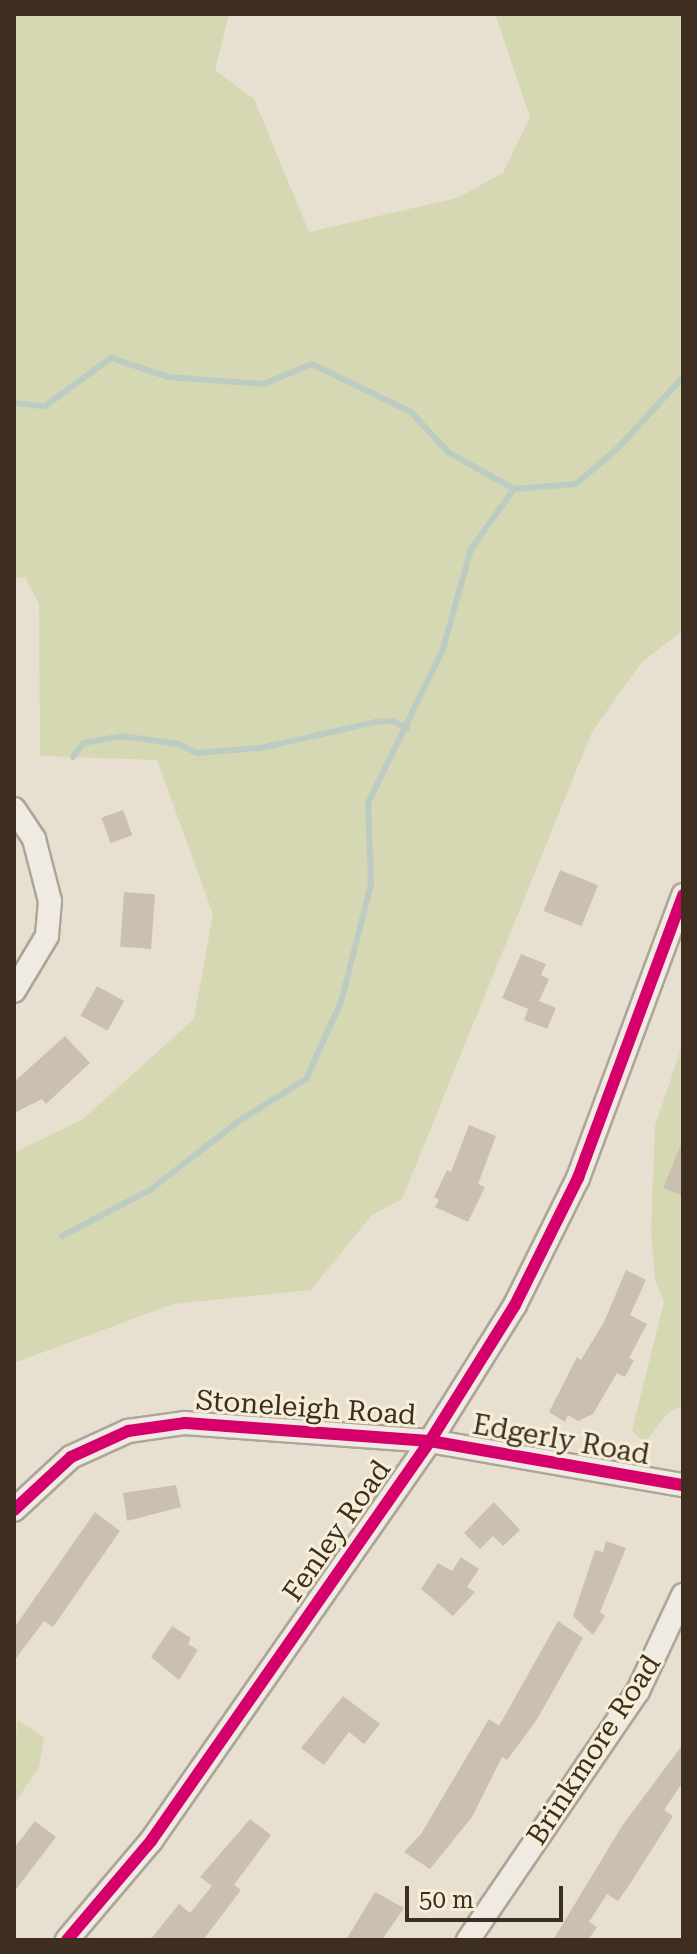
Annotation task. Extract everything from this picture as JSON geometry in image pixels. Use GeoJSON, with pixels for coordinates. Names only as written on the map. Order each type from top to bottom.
{"type":"FeatureCollection","features":[{"type":"Feature","properties":{"kind":"street"},"geometry":{"type":"LineString","coordinates":[[14,991],[47,936],[50,901],[45,868],[16,811]]}},
{"type":"Feature","properties":{"kind":"street","name":"Fenley Road"},"geometry":{"type":"LineString","coordinates":[[67,1940],[151,1841],[430,1441],[550,1241],[683,895]]}},
{"type":"Feature","properties":{"kind":"street","name":"Stoneleigh Road"},"geometry":{"type":"LineString","coordinates":[[14,1510],[71,1457],[128,1431],[185,1423],[430,1441]]}},
{"type":"Feature","properties":{"kind":"street","name":"Edgerly Road"},"geometry":{"type":"LineString","coordinates":[[430,1441],[683,1485]]}},
{"type":"Feature","properties":{"kind":"street","name":"Brinkmore Road"},"geometry":{"type":"LineString","coordinates":[[468,1940],[638,1691],[673,1626],[683,1595]]}},
{"type":"Feature","properties":{"kind":"green space"},"geometry":{"type":"Polygon","coordinates":[[[14,14],[229,14],[215,70],[254,99],[309,232],[457,198],[503,173],[530,117],[495,14],[683,14],[683,630],[641,663],[592,732],[402,1199],[371,1216],[311,1290],[173,1304],[14,1363],[14,1153],[83,1119],[194,1019],[213,914],[157,760],[40,756],[39,604],[25,577],[14,579],[14,14]]]}},
{"type":"Feature","properties":{"kind":"green space"},"geometry":{"type":"Polygon","coordinates":[[[683,1043],[683,1405],[668,1413],[644,1443],[632,1431],[664,1302],[655,1279],[651,1230],[655,1126],[683,1043]]]}},
{"type":"Feature","properties":{"kind":"green space"},"geometry":{"type":"Polygon","coordinates":[[[17,1719],[44,1738],[39,1767],[14,1804],[17,1719]]]}},
{"type":"Feature","properties":{"kind":"building"},"geometry":{"type":"Polygon","coordinates":[[[123,810],[132,835],[111,843],[101,818],[123,810]]]}},
{"type":"Feature","properties":{"kind":"building"},"geometry":{"type":"Polygon","coordinates":[[[560,870],[598,885],[582,926],[544,911],[560,870]]]}},
{"type":"Feature","properties":{"kind":"building"},"geometry":{"type":"Polygon","coordinates":[[[124,892],[155,894],[151,949],[120,947],[124,892]]]}},
{"type":"Feature","properties":{"kind":"building"},"geometry":{"type":"Polygon","coordinates":[[[521,954],[546,964],[541,975],[549,979],[539,1001],[556,1008],[547,1029],[524,1020],[528,1009],[502,998],[521,954]]]}},
{"type":"Feature","properties":{"kind":"building"},"geometry":{"type":"Polygon","coordinates":[[[97,986],[124,1001],[108,1031],[81,1016],[97,986]]]}},
{"type":"Feature","properties":{"kind":"building"},"geometry":{"type":"Polygon","coordinates":[[[65,1036],[90,1063],[46,1104],[42,1099],[14,1113],[14,1082],[65,1036]]]}},
{"type":"Feature","properties":{"kind":"building"},"geometry":{"type":"Polygon","coordinates":[[[469,1125],[496,1136],[478,1184],[485,1187],[468,1222],[435,1207],[439,1200],[434,1197],[447,1170],[451,1172],[469,1125]]]}},
{"type":"Feature","properties":{"kind":"building"},"geometry":{"type":"Polygon","coordinates":[[[683,1140],[683,1196],[663,1188],[683,1140]]]}},
{"type":"Feature","properties":{"kind":"building"},"geometry":{"type":"Polygon","coordinates":[[[626,1270],[646,1280],[630,1315],[647,1324],[629,1358],[634,1360],[625,1377],[617,1373],[593,1414],[578,1421],[568,1415],[565,1422],[549,1412],[577,1357],[581,1360],[604,1322],[626,1270]]]}},
{"type":"Feature","properties":{"kind":"building"},"geometry":{"type":"Polygon","coordinates":[[[176,1485],[181,1507],[127,1521],[123,1493],[176,1485]]]}},
{"type":"Feature","properties":{"kind":"building"},"geometry":{"type":"Polygon","coordinates":[[[494,1502],[520,1530],[503,1546],[493,1536],[480,1549],[464,1533],[494,1502]]]}},
{"type":"Feature","properties":{"kind":"building"},"geometry":{"type":"Polygon","coordinates":[[[95,1512],[120,1531],[53,1627],[44,1621],[14,1661],[14,1628],[95,1512]]]}},
{"type":"Feature","properties":{"kind":"building"},"geometry":{"type":"Polygon","coordinates":[[[606,1541],[626,1548],[600,1612],[605,1616],[593,1635],[573,1616],[595,1550],[603,1552],[606,1541]]]}},
{"type":"Feature","properties":{"kind":"building"},"geometry":{"type":"Polygon","coordinates":[[[461,1557],[479,1569],[467,1587],[475,1592],[453,1616],[421,1589],[438,1563],[452,1571],[461,1557]]]}},
{"type":"Feature","properties":{"kind":"building"},"geometry":{"type":"Polygon","coordinates":[[[558,1621],[583,1638],[536,1721],[507,1760],[502,1757],[472,1817],[430,1869],[404,1852],[421,1834],[489,1719],[499,1726],[558,1621]]]}},
{"type":"Feature","properties":{"kind":"building"},"geometry":{"type":"Polygon","coordinates":[[[172,1626],[191,1638],[188,1644],[198,1650],[179,1680],[151,1657],[172,1626]]]}},
{"type":"Feature","properties":{"kind":"building"},"geometry":{"type":"Polygon","coordinates":[[[343,1696],[380,1724],[364,1744],[349,1732],[324,1765],[301,1748],[343,1696]]]}},
{"type":"Feature","properties":{"kind":"building"},"geometry":{"type":"Polygon","coordinates":[[[683,1744],[683,1782],[664,1810],[673,1816],[630,1884],[618,1901],[607,1894],[589,1922],[597,1927],[588,1940],[553,1940],[622,1826],[683,1744]]]}},
{"type":"Feature","properties":{"kind":"building"},"geometry":{"type":"Polygon","coordinates":[[[250,1819],[271,1835],[234,1885],[241,1890],[203,1940],[150,1940],[179,1904],[190,1913],[212,1886],[200,1877],[250,1819]]]}},
{"type":"Feature","properties":{"kind":"building"},"geometry":{"type":"Polygon","coordinates":[[[35,1821],[56,1837],[14,1892],[14,1848],[35,1821]]]}},
{"type":"Feature","properties":{"kind":"building"},"geometry":{"type":"Polygon","coordinates":[[[375,1892],[404,1908],[382,1940],[346,1940],[375,1892]]]}},
{"type":"Feature","properties":{"kind":"waterway"},"geometry":{"type":"LineString","coordinates":[[14,403],[45,406],[111,358],[168,377],[264,384],[312,364],[411,412],[448,452],[514,489],[576,484],[618,448],[683,377]]}},
{"type":"Feature","properties":{"kind":"waterway"},"geometry":{"type":"LineString","coordinates":[[62,1236],[150,1190],[239,1121],[306,1079],[341,1002],[371,884],[368,803],[443,649],[471,549],[514,489]]}},
{"type":"Feature","properties":{"kind":"waterway"},"geometry":{"type":"LineString","coordinates":[[73,757],[83,743],[121,736],[178,744],[197,753],[261,748],[375,722],[392,721],[407,728]]}},
{"type":"Feature","properties":{"kind":"cycle path"},"geometry":{"type":"LineString","coordinates":[[67,1940],[151,1841],[430,1441],[515,1305],[578,1178],[683,895]]}},
{"type":"Feature","properties":{"kind":"cycle path"},"geometry":{"type":"LineString","coordinates":[[14,1510],[71,1457],[128,1431],[185,1423],[430,1441],[683,1485]]}}]}
